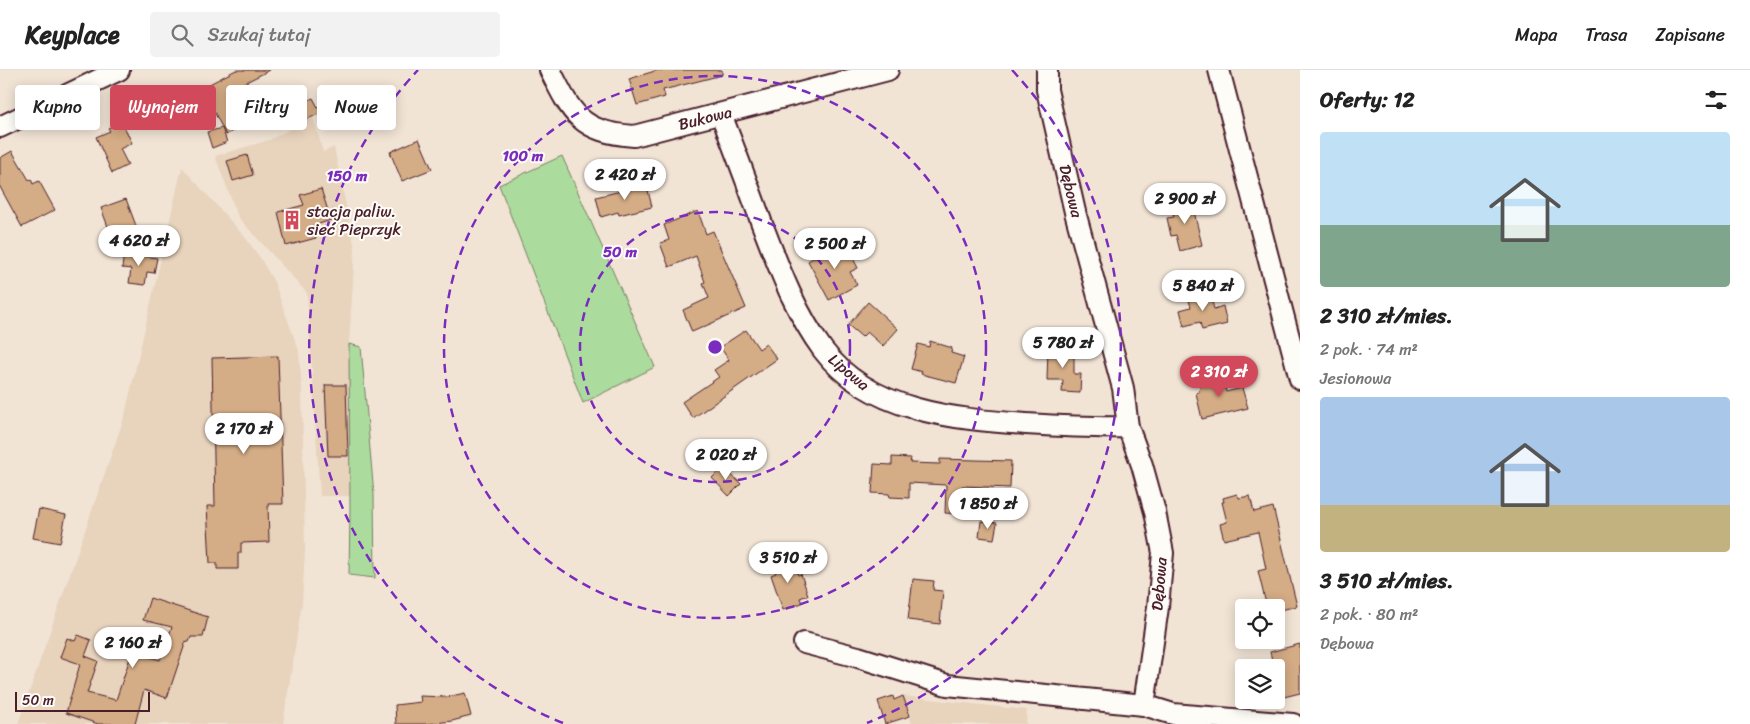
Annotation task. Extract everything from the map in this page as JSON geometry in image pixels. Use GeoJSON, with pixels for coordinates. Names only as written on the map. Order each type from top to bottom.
{"type":"FeatureCollection","features":[{"type":"Feature","properties":{"kind":"street"},"geometry":{"type":"LineString","coordinates":[[0,127],[119,70]]}},
{"type":"Feature","properties":{"kind":"street","name":"Bukowa"},"geometry":{"type":"LineString","coordinates":[[550,70],[574,113],[584,123],[612,134],[634,136],[888,70]]}},
{"type":"Feature","properties":{"kind":"street","name":"Dębowa"},"geometry":{"type":"LineString","coordinates":[[1047,70],[1047,90],[1075,212],[1123,388],[1128,427],[1142,465],[1155,512],[1163,553],[1158,607],[1144,704]]}},
{"type":"Feature","properties":{"kind":"street"},"geometry":{"type":"LineString","coordinates":[[1219,70],[1300,379]]}},
{"type":"Feature","properties":{"kind":"street","name":"Lipowa"},"geometry":{"type":"LineString","coordinates":[[721,114],[779,268],[798,311],[824,351],[847,374],[876,394],[930,413],[977,421],[1095,428],[1128,427]]}},
{"type":"Feature","properties":{"kind":"street"},"geometry":{"type":"LineString","coordinates":[[804,643],[858,657],[947,685],[1144,704],[1173,714],[1293,724]]}},
{"type":"Feature","properties":{"kind":"shaded area"},"geometry":{"type":"Polygon","coordinates":[[[313,117],[323,152],[334,147],[355,249],[349,344],[350,496],[320,496],[307,293],[238,217],[215,156],[269,140],[288,130],[307,130],[307,120],[313,117]]]}},
{"type":"Feature","properties":{"kind":"shaded area"},"geometry":{"type":"Polygon","coordinates":[[[182,167],[245,237],[261,259],[274,282],[299,351],[302,390],[305,550],[302,603],[283,724],[18,724],[125,415],[182,167]]]}},
{"type":"Feature","properties":{"kind":"shaded area"},"geometry":{"type":"Polygon","coordinates":[[[903,696],[1027,710],[1026,724],[912,724],[903,696]]]}},
{"type":"Feature","properties":{"kind":"green space"},"geometry":{"type":"Polygon","coordinates":[[[562,156],[655,367],[583,403],[499,185],[562,156]]]}},
{"type":"Feature","properties":{"kind":"green space"},"geometry":{"type":"Polygon","coordinates":[[[349,344],[361,347],[374,495],[375,578],[349,575],[349,344]]]}},
{"type":"Feature","properties":{"kind":"building"},"geometry":{"type":"Polygon","coordinates":[[[236,70],[270,70],[240,85],[226,85],[226,130],[235,130],[226,135],[216,115],[216,85],[208,85],[236,70]]]}},
{"type":"Feature","properties":{"kind":"building"},"geometry":{"type":"Polygon","coordinates":[[[658,70],[722,70],[722,75],[663,90],[665,97],[637,105],[629,79],[658,70]]]}},
{"type":"Feature","properties":{"kind":"building"},"geometry":{"type":"Polygon","coordinates":[[[313,98],[317,106],[317,115],[307,119],[307,101],[313,98]]]}},
{"type":"Feature","properties":{"kind":"building"},"geometry":{"type":"Polygon","coordinates":[[[110,127],[110,130],[126,130],[132,143],[120,149],[128,165],[112,173],[96,137],[110,131],[108,128],[110,127]]]}},
{"type":"Feature","properties":{"kind":"building"},"geometry":{"type":"Polygon","coordinates":[[[222,128],[227,142],[212,148],[207,132],[222,128]]]}},
{"type":"Feature","properties":{"kind":"building"},"geometry":{"type":"Polygon","coordinates":[[[419,139],[432,169],[402,181],[390,152],[419,139]]]}},
{"type":"Feature","properties":{"kind":"building"},"geometry":{"type":"Polygon","coordinates":[[[12,151],[29,180],[31,179],[33,184],[39,181],[55,210],[22,227],[0,187],[0,158],[12,151]]]}},
{"type":"Feature","properties":{"kind":"building"},"geometry":{"type":"Polygon","coordinates":[[[247,155],[253,175],[233,181],[227,161],[247,155]]]}},
{"type":"Feature","properties":{"kind":"building"},"geometry":{"type":"Polygon","coordinates":[[[646,182],[652,207],[619,215],[618,212],[601,217],[596,197],[625,190],[624,187],[646,182]]]}},
{"type":"Feature","properties":{"kind":"building"},"geometry":{"type":"Polygon","coordinates":[[[321,189],[331,220],[313,226],[316,238],[286,246],[278,212],[304,205],[300,195],[321,189]]]}},
{"type":"Feature","properties":{"kind":"building"},"geometry":{"type":"Polygon","coordinates":[[[126,199],[138,231],[113,240],[101,208],[126,199]]]}},
{"type":"Feature","properties":{"kind":"building"},"geometry":{"type":"Polygon","coordinates":[[[1191,199],[1202,245],[1180,251],[1176,235],[1171,236],[1167,218],[1174,217],[1171,204],[1191,199]]]}},
{"type":"Feature","properties":{"kind":"building"},"geometry":{"type":"Polygon","coordinates":[[[698,211],[706,234],[713,231],[746,308],[692,332],[683,310],[709,298],[696,256],[669,267],[660,243],[669,240],[664,225],[698,211]]]}},
{"type":"Feature","properties":{"kind":"building"},"geometry":{"type":"Polygon","coordinates":[[[844,241],[858,268],[850,272],[857,285],[829,300],[808,261],[844,241]]]}},
{"type":"Feature","properties":{"kind":"building"},"geometry":{"type":"Polygon","coordinates":[[[124,253],[157,258],[154,273],[147,272],[145,285],[129,283],[131,269],[122,268],[124,253]]]}},
{"type":"Feature","properties":{"kind":"building"},"geometry":{"type":"Polygon","coordinates":[[[1209,291],[1214,309],[1223,306],[1227,324],[1202,330],[1200,322],[1184,326],[1180,310],[1191,307],[1188,297],[1209,291]]]}},
{"type":"Feature","properties":{"kind":"building"},"geometry":{"type":"Polygon","coordinates":[[[868,302],[898,329],[883,346],[867,332],[862,337],[848,325],[868,302]]]}},
{"type":"Feature","properties":{"kind":"building"},"geometry":{"type":"Polygon","coordinates":[[[746,330],[759,349],[766,344],[777,359],[693,418],[682,402],[719,377],[714,370],[729,360],[720,347],[746,330]]]}},
{"type":"Feature","properties":{"kind":"building"},"geometry":{"type":"Polygon","coordinates":[[[930,341],[952,348],[951,353],[964,357],[956,383],[921,374],[922,372],[911,369],[918,344],[929,347],[930,341]]]}},
{"type":"Feature","properties":{"kind":"building"},"geometry":{"type":"Polygon","coordinates":[[[1048,347],[1074,347],[1074,374],[1081,374],[1080,393],[1062,392],[1063,380],[1047,380],[1048,347]]]}},
{"type":"Feature","properties":{"kind":"building"},"geometry":{"type":"Polygon","coordinates":[[[278,356],[283,504],[268,504],[269,542],[241,543],[241,553],[238,553],[238,569],[217,569],[217,563],[210,563],[207,506],[215,506],[212,358],[278,356]]]}},
{"type":"Feature","properties":{"kind":"building"},"geometry":{"type":"Polygon","coordinates":[[[1222,375],[1226,392],[1242,388],[1248,408],[1202,419],[1196,393],[1199,392],[1201,381],[1222,375]]]}},
{"type":"Feature","properties":{"kind":"building"},"geometry":{"type":"Polygon","coordinates":[[[325,385],[346,385],[348,456],[328,456],[325,385]]]}},
{"type":"Feature","properties":{"kind":"building"},"geometry":{"type":"Polygon","coordinates":[[[892,457],[911,458],[910,463],[940,464],[940,459],[1011,461],[1010,488],[962,486],[961,514],[945,513],[946,485],[909,483],[909,498],[890,497],[889,494],[872,493],[874,464],[892,465],[892,457]]]}},
{"type":"Feature","properties":{"kind":"building"},"geometry":{"type":"Polygon","coordinates":[[[723,467],[741,484],[729,496],[712,478],[723,467]]]}},
{"type":"Feature","properties":{"kind":"building"},"geometry":{"type":"Polygon","coordinates":[[[1237,494],[1239,498],[1250,496],[1254,512],[1273,507],[1297,606],[1285,609],[1285,599],[1265,599],[1258,571],[1266,569],[1258,532],[1224,540],[1220,524],[1227,522],[1222,502],[1224,502],[1223,498],[1237,494]]]}},
{"type":"Feature","properties":{"kind":"building"},"geometry":{"type":"Polygon","coordinates":[[[39,509],[66,515],[60,543],[33,538],[39,509]]]}},
{"type":"Feature","properties":{"kind":"building"},"geometry":{"type":"Polygon","coordinates":[[[981,521],[997,523],[994,539],[979,537],[981,521]]]}},
{"type":"Feature","properties":{"kind":"building"},"geometry":{"type":"Polygon","coordinates":[[[792,557],[798,575],[801,574],[808,595],[800,598],[802,603],[783,610],[771,575],[776,573],[772,563],[792,557]]]}},
{"type":"Feature","properties":{"kind":"building"},"geometry":{"type":"Polygon","coordinates":[[[913,579],[934,581],[933,590],[943,591],[940,624],[908,620],[913,579]]]}},
{"type":"Feature","properties":{"kind":"building"},"geometry":{"type":"Polygon","coordinates":[[[150,598],[208,617],[203,637],[191,637],[189,642],[186,641],[167,698],[144,690],[135,724],[98,724],[66,713],[80,664],[60,657],[67,638],[75,641],[78,635],[91,640],[85,656],[98,661],[87,693],[116,700],[132,652],[160,660],[172,627],[143,620],[150,598]]]}},
{"type":"Feature","properties":{"kind":"building"},"geometry":{"type":"Polygon","coordinates":[[[1300,644],[1300,693],[1285,697],[1285,659],[1272,659],[1270,652],[1300,644]]]}},
{"type":"Feature","properties":{"kind":"building"},"geometry":{"type":"Polygon","coordinates":[[[465,693],[471,716],[452,721],[427,724],[396,724],[395,705],[421,702],[420,696],[447,697],[465,693]]]}},
{"type":"Feature","properties":{"kind":"building"},"geometry":{"type":"Polygon","coordinates":[[[893,696],[894,700],[903,696],[910,716],[885,724],[878,701],[893,696]]]}},
{"type":"Feature","properties":{"kind":"place","name":"stacja paliw. sieć Pieprzyk"},"geometry":{"type":"Point","coordinates":[292,220]}}]}
